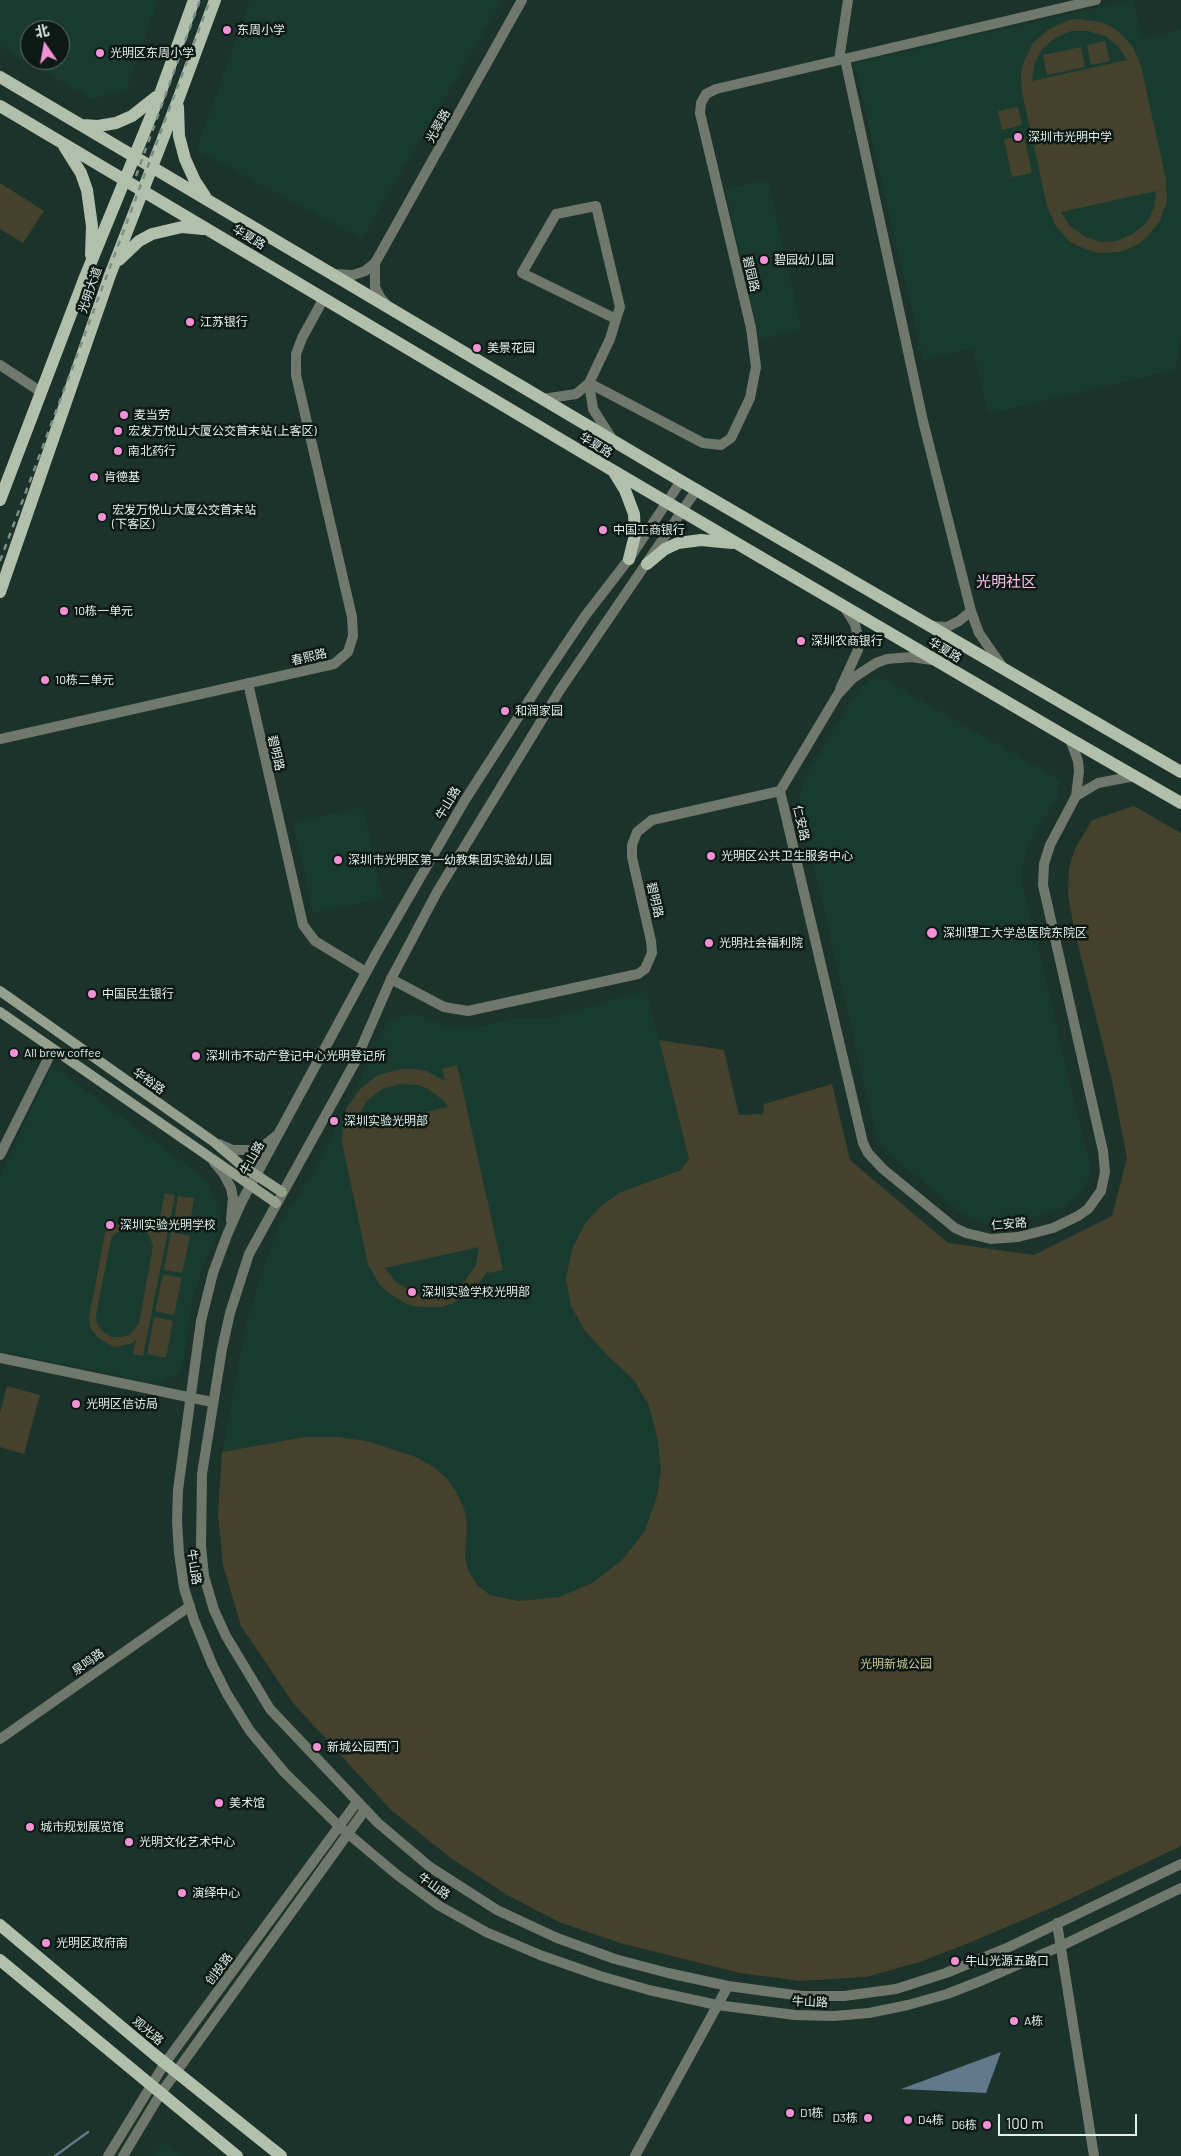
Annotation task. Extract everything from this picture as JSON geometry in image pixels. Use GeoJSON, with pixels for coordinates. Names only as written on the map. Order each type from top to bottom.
{"type":"FeatureCollection","features":[{"type":"Feature","properties":{"kind":"main road","name":"光明大道"},"geometry":{"type":"LineString","coordinates":[[0,500],[90,265],[160,94],[194,0]]}},
{"type":"Feature","properties":{"kind":"main road","name":"光明大道"},"geometry":{"type":"LineString","coordinates":[[0,592],[110,275],[215,0]]}},
{"type":"Feature","properties":{"kind":"main road","name":"华夏路"},"geometry":{"type":"LineString","coordinates":[[0,78],[612,440],[1181,772]]}},
{"type":"Feature","properties":{"kind":"main road"},"geometry":{"type":"LineString","coordinates":[[81,125],[98,126],[116,123],[132,116],[160,94]]}},
{"type":"Feature","properties":{"kind":"main road"},"geometry":{"type":"LineString","coordinates":[[178,100],[178,124],[182,148],[189,170],[208,200]]}},
{"type":"Feature","properties":{"kind":"main road","name":"华夏路"},"geometry":{"type":"LineString","coordinates":[[0,106],[612,470],[1070,740],[1181,803]]}},
{"type":"Feature","properties":{"kind":"main road"},"geometry":{"type":"LineString","coordinates":[[61,142],[81,173],[87,190],[92,226],[90,265]]}},
{"type":"Feature","properties":{"kind":"main road"},"geometry":{"type":"LineString","coordinates":[[110,275],[127,250],[152,234],[182,227],[212,231]]}},
{"type":"Feature","properties":{"kind":"main road"},"geometry":{"type":"LineString","coordinates":[[612,470],[625,490],[634,514],[635,535],[629,559]]}},
{"type":"Feature","properties":{"kind":"main road"},"geometry":{"type":"LineString","coordinates":[[646,564],[666,549],[689,541],[715,540],[739,544]]}},
{"type":"Feature","properties":{"kind":"main road","name":"华裕路"},"geometry":{"type":"LineString","coordinates":[[0,992],[282,1192]]}},
{"type":"Feature","properties":{"kind":"main road"},"geometry":{"type":"LineString","coordinates":[[0,1012],[276,1203]]}},
{"type":"Feature","properties":{"kind":"main road","name":"观光路"},"geometry":{"type":"LineString","coordinates":[[0,1925],[165,2063],[281,2156]]}},
{"type":"Feature","properties":{"kind":"main road"},"geometry":{"type":"LineString","coordinates":[[0,1960],[237,2156]]}},
{"type":"Feature","properties":{"kind":"street","name":"光翠路"},"geometry":{"type":"LineString","coordinates":[[386,305],[375,287],[376,263],[522,0]]}},
{"type":"Feature","properties":{"kind":"street"},"geometry":{"type":"LineString","coordinates":[[848,0],[842,60],[924,421],[971,611],[980,633],[1004,668]]}},
{"type":"Feature","properties":{"kind":"street","name":"碧园路"},"geometry":{"type":"LineString","coordinates":[[589,384],[704,443],[721,446],[731,438],[750,398],[756,367],[750,328],[700,114],[701,103],[706,94],[716,89],[1096,0]]}},
{"type":"Feature","properties":{"kind":"street"},"geometry":{"type":"LineString","coordinates":[[543,399],[576,394],[589,384],[610,339],[620,308],[596,206],[556,214],[522,273],[616,319]]}},
{"type":"Feature","properties":{"kind":"street"},"geometry":{"type":"LineString","coordinates":[[332,274],[353,275],[365,271],[376,263]]}},
{"type":"Feature","properties":{"kind":"street","name":"春熙路"},"geometry":{"type":"LineString","coordinates":[[0,739],[334,664],[348,652],[353,636],[352,618],[296,375],[296,354],[302,338],[324,298]]}},
{"type":"Feature","properties":{"kind":"street"},"geometry":{"type":"LineString","coordinates":[[0,365],[41,392]]}},
{"type":"Feature","properties":{"kind":"street"},"geometry":{"type":"LineString","coordinates":[[589,384],[593,409],[612,440]]}},
{"type":"Feature","properties":{"kind":"street","name":"牛山路"},"geometry":{"type":"LineString","coordinates":[[681,480],[629,559],[585,616],[460,808],[366,972],[251,1186],[227,1235],[208,1291],[190,1398],[178,1490],[179,1553],[184,1588],[190,1606],[212,1664],[227,1694],[250,1731],[284,1772],[339,1826],[396,1874],[438,1905],[486,1932],[540,1955],[600,1976],[717,2005],[795,2015],[834,2016],[869,2013],[947,1994],[1061,1946],[1181,1888]]}},
{"type":"Feature","properties":{"kind":"street","name":"牛山路"},"geometry":{"type":"LineString","coordinates":[[696,489],[683,511],[560,690],[436,892],[391,979],[355,1062],[258,1236],[240,1278],[228,1322],[212,1402],[202,1474],[200,1516],[204,1576],[214,1610],[230,1644],[270,1708],[365,1810],[430,1867],[497,1910],[557,1938],[615,1959],[728,1986],[802,1996],[844,1996],[896,1988],[954,1970],[1007,1948],[1181,1864]]}},
{"type":"Feature","properties":{"kind":"street"},"geometry":{"type":"LineString","coordinates":[[780,791],[838,694],[858,650],[859,642],[855,624],[844,606]]}},
{"type":"Feature","properties":{"kind":"street"},"geometry":{"type":"LineString","coordinates":[[931,626],[947,627],[959,621],[971,611]]}},
{"type":"Feature","properties":{"kind":"street"},"geometry":{"type":"LineString","coordinates":[[838,694],[864,670],[887,659],[911,657],[935,660]]}},
{"type":"Feature","properties":{"kind":"street","name":"碧明路"},"geometry":{"type":"LineString","coordinates":[[248,683],[303,925],[314,941],[366,972]]}},
{"type":"Feature","properties":{"kind":"street","name":"仁安路"},"geometry":{"type":"LineString","coordinates":[[780,791],[862,1143],[878,1165],[944,1221],[966,1233],[991,1239],[1018,1237],[1067,1223],[1092,1204],[1104,1182],[1103,1151],[1043,885],[1044,864],[1048,850],[1076,796],[1080,771],[1070,740]]}},
{"type":"Feature","properties":{"kind":"street"},"geometry":{"type":"LineString","coordinates":[[1076,796],[1098,783],[1134,776]]}},
{"type":"Feature","properties":{"kind":"street","name":"碧明路"},"geometry":{"type":"LineString","coordinates":[[391,979],[444,1007],[468,1011],[638,974],[645,969],[652,953],[632,857],[633,838],[637,832],[652,820],[780,791]]}},
{"type":"Feature","properties":{"kind":"street"},"geometry":{"type":"LineString","coordinates":[[0,1155],[53,1049]]}},
{"type":"Feature","properties":{"kind":"street"},"geometry":{"type":"LineString","coordinates":[[214,1142],[233,1150],[252,1150],[268,1143],[283,1127]]}},
{"type":"Feature","properties":{"kind":"street"},"geometry":{"type":"LineString","coordinates":[[206,1155],[223,1173],[231,1188],[232,1208],[227,1235]]}},
{"type":"Feature","properties":{"kind":"street"},"geometry":{"type":"LineString","coordinates":[[0,1358],[212,1402]]}},
{"type":"Feature","properties":{"kind":"street","name":"泉鸣路"},"geometry":{"type":"LineString","coordinates":[[1,1737],[190,1606]]}},
{"type":"Feature","properties":{"kind":"street","name":"创投路"},"geometry":{"type":"LineString","coordinates":[[123,2156],[156,2089],[165,2063],[357,1802]]}},
{"type":"Feature","properties":{"kind":"street","name":"创投路"},"geometry":{"type":"LineString","coordinates":[[108,2156],[156,2089],[176,2072],[365,1810]]}},
{"type":"Feature","properties":{"kind":"street"},"geometry":{"type":"LineString","coordinates":[[1057,1923],[1094,2156]]}},
{"type":"Feature","properties":{"kind":"street"},"geometry":{"type":"LineString","coordinates":[[635,2156],[728,1986]]}},
{"type":"Feature","properties":{"kind":"shaded area","name":"光明区东周小学"},"geometry":{"type":"Polygon","coordinates":[[[0,0],[158,0],[127,90],[92,99],[42,70],[70,70],[70,20],[20,20],[20,58],[0,46],[0,0]]]}},
{"type":"Feature","properties":{"kind":"shaded area"},"geometry":{"type":"Polygon","coordinates":[[[250,0],[503,0],[362,239],[196,150],[250,0]]]}},
{"type":"Feature","properties":{"kind":"shaded area","name":"深圳市光明中学"},"geometry":{"type":"Polygon","coordinates":[[[1133,0],[1142,39],[1181,29],[1181,335],[1175,370],[988,414],[973,348],[923,360],[854,63],[1133,0]]]}},
{"type":"Feature","properties":{"kind":"shaded area","name":"碧园幼儿园"},"geometry":{"type":"Polygon","coordinates":[[[768,180],[802,330],[759,340],[725,189],[768,180]]]}},
{"type":"Feature","properties":{"kind":"shaded area","name":"深圳理工大学总医院东院区"},"geometry":{"type":"Polygon","coordinates":[[[877,675],[1060,780],[1058,796],[1028,848],[1022,871],[1023,885],[1090,1165],[1089,1177],[1078,1197],[1060,1209],[1031,1219],[992,1224],[972,1219],[962,1214],[886,1151],[876,1136],[801,811],[799,795],[804,778],[859,688],[877,675]]]}},
{"type":"Feature","properties":{"kind":"shaded area","name":"深圳市光明区第一幼教集团实验幼儿园"},"geometry":{"type":"Polygon","coordinates":[[[363,807],[383,898],[313,913],[293,822],[363,807]]]}},
{"type":"Feature","properties":{"kind":"shaded area","name":"深圳实验学校光明部"},"geometry":{"type":"Polygon","coordinates":[[[646,990],[689,1158],[681,1170],[621,1192],[602,1205],[586,1222],[572,1249],[566,1278],[571,1306],[585,1331],[634,1380],[649,1406],[657,1437],[661,1469],[657,1496],[644,1532],[623,1559],[594,1582],[559,1597],[519,1601],[490,1595],[478,1586],[469,1572],[465,1558],[467,1526],[465,1511],[457,1493],[416,1457],[367,1441],[337,1437],[305,1437],[222,1452],[245,1329],[260,1277],[280,1223],[311,1175],[387,1022],[413,1012],[430,1021],[452,1027],[478,1027],[515,1018],[550,1018],[646,990]]]}},
{"type":"Feature","properties":{"kind":"shaded area","name":"深圳实验光明学校"},"geometry":{"type":"Polygon","coordinates":[[[52,1065],[206,1179],[220,1210],[219,1229],[206,1259],[193,1298],[182,1371],[160,1384],[0,1351],[0,1175],[52,1065]]]}},
{"type":"Feature","properties":{"kind":"shaded area"},"geometry":{"type":"Polygon","coordinates":[[[163,2142],[182,2156],[154,2156],[163,2142]]]}},
{"type":"Feature","properties":{"kind":"green space"},"geometry":{"type":"Polygon","coordinates":[[[1079,19],[1100,22],[1110,26],[1119,32],[1133,47],[1141,66],[1166,180],[1167,201],[1160,221],[1147,237],[1139,244],[1120,252],[1098,253],[1069,241],[1055,225],[1047,206],[1022,92],[1021,72],[1033,43],[1049,29],[1069,20],[1079,19]],[[1071,31],[1055,38],[1042,49],[1034,65],[1032,81],[1127,60],[1118,46],[1105,36],[1088,31],[1071,31]],[[1156,191],[1061,212],[1070,226],[1084,236],[1100,242],[1117,241],[1133,234],[1146,223],[1154,208],[1156,191]]]}},
{"type":"Feature","properties":{"kind":"green space"},"geometry":{"type":"Polygon","coordinates":[[[1105,41],[1110,61],[1091,65],[1087,45],[1105,41]]]}},
{"type":"Feature","properties":{"kind":"green space"},"geometry":{"type":"Polygon","coordinates":[[[1081,47],[1085,67],[1047,75],[1043,55],[1081,47]]]}},
{"type":"Feature","properties":{"kind":"green space"},"geometry":{"type":"Polygon","coordinates":[[[1018,107],[1022,125],[1002,130],[998,111],[1018,107]]]}},
{"type":"Feature","properties":{"kind":"green space"},"geometry":{"type":"Polygon","coordinates":[[[1024,135],[1032,173],[1012,177],[1004,139],[1024,135]]]}},
{"type":"Feature","properties":{"kind":"green space"},"geometry":{"type":"Polygon","coordinates":[[[0,183],[44,211],[23,243],[0,229],[0,183]]]}},
{"type":"Feature","properties":{"kind":"green space","name":"光明新城公园"},"geometry":{"type":"Polygon","coordinates":[[[1134,806],[1181,833],[1181,1846],[1051,1908],[971,1942],[920,1962],[866,1977],[800,1981],[740,1973],[620,1943],[559,1922],[509,1896],[452,1859],[391,1810],[293,1703],[241,1626],[223,1565],[218,1514],[222,1452],[305,1437],[337,1437],[367,1441],[416,1457],[434,1467],[447,1479],[457,1493],[465,1511],[467,1526],[465,1558],[469,1572],[478,1586],[490,1595],[519,1601],[559,1597],[594,1582],[623,1559],[644,1532],[657,1496],[661,1469],[657,1437],[649,1406],[634,1380],[585,1331],[571,1306],[566,1278],[572,1249],[586,1222],[602,1205],[621,1192],[681,1170],[689,1159],[659,1040],[724,1050],[739,1115],[763,1114],[764,1104],[832,1084],[850,1160],[948,1243],[1034,1255],[1112,1216],[1127,1158],[1112,1081],[1075,933],[1068,895],[1069,868],[1075,849],[1092,820],[1134,806]]]}},
{"type":"Feature","properties":{"kind":"green space"},"geometry":{"type":"Polygon","coordinates":[[[457,1065],[503,1270],[489,1273],[488,1271],[474,1290],[453,1303],[441,1307],[418,1307],[407,1304],[387,1292],[379,1284],[368,1264],[342,1142],[343,1119],[347,1108],[360,1089],[378,1075],[402,1069],[414,1069],[426,1071],[445,1081],[442,1069],[457,1065]],[[400,1084],[382,1089],[367,1101],[358,1117],[356,1127],[448,1107],[443,1100],[428,1089],[419,1085],[400,1084]],[[479,1247],[385,1268],[396,1282],[412,1292],[421,1295],[440,1294],[450,1291],[465,1281],[476,1265],[479,1247]]]}},
{"type":"Feature","properties":{"kind":"green space"},"geometry":{"type":"Polygon","coordinates":[[[165,1193],[175,1195],[143,1356],[133,1354],[136,1340],[130,1344],[114,1347],[98,1338],[90,1327],[89,1318],[105,1233],[116,1224],[133,1220],[144,1222],[157,1232],[165,1193]],[[129,1227],[114,1234],[111,1240],[96,1315],[97,1324],[103,1332],[113,1337],[129,1335],[139,1324],[153,1246],[149,1235],[138,1227],[129,1227]]]}},
{"type":"Feature","properties":{"kind":"green space"},"geometry":{"type":"Polygon","coordinates":[[[178,1196],[194,1198],[189,1231],[173,1228],[178,1196]]]}},
{"type":"Feature","properties":{"kind":"green space"},"geometry":{"type":"Polygon","coordinates":[[[171,1232],[190,1236],[182,1273],[164,1270],[171,1232]]]}},
{"type":"Feature","properties":{"kind":"green space"},"geometry":{"type":"Polygon","coordinates":[[[163,1274],[182,1278],[174,1315],[155,1311],[163,1274]]]}},
{"type":"Feature","properties":{"kind":"green space"},"geometry":{"type":"Polygon","coordinates":[[[154,1317],[173,1321],[166,1358],[147,1354],[154,1317]]]}},
{"type":"Feature","properties":{"kind":"green space"},"geometry":{"type":"Polygon","coordinates":[[[7,1386],[40,1395],[24,1454],[0,1447],[0,1413],[7,1386]]]}},
{"type":"Feature","properties":{"kind":"water"},"geometry":{"type":"Polygon","coordinates":[[[1001,2052],[986,2093],[901,2089],[1001,2052]]]}},
{"type":"Feature","properties":{"kind":"waterway"},"geometry":{"type":"LineString","coordinates":[[55,2156],[88,2132]]}},
{"type":"Feature","properties":{"kind":"railway"},"geometry":{"type":"LineString","coordinates":[[136,176],[200,0]]}},
{"type":"Feature","properties":{"kind":"railway"},"geometry":{"type":"LineString","coordinates":[[0,561],[210,0]]}},
{"type":"Feature","properties":{"kind":"place","name":"东周小学"},"geometry":{"type":"Point","coordinates":[227,30]}},
{"type":"Feature","properties":{"kind":"place","name":"光明区东周小学"},"geometry":{"type":"Point","coordinates":[100,53]}},
{"type":"Feature","properties":{"kind":"place","name":"深圳市光明中学"},"geometry":{"type":"Point","coordinates":[1018,137]}},
{"type":"Feature","properties":{"kind":"place","name":"碧园幼儿园"},"geometry":{"type":"Point","coordinates":[764,260]}},
{"type":"Feature","properties":{"kind":"place","name":"江苏银行"},"geometry":{"type":"Point","coordinates":[190,322]}},
{"type":"Feature","properties":{"kind":"place","name":"美景花园"},"geometry":{"type":"Point","coordinates":[477,348]}},
{"type":"Feature","properties":{"kind":"place","name":"麦当劳"},"geometry":{"type":"Point","coordinates":[124,415]}},
{"type":"Feature","properties":{"kind":"place","name":"宏发万悦山大厦公交首末站 (上客区)"},"geometry":{"type":"Point","coordinates":[118,431]}},
{"type":"Feature","properties":{"kind":"place","name":"南北药行"},"geometry":{"type":"Point","coordinates":[118,451]}},
{"type":"Feature","properties":{"kind":"place","name":"肯德基"},"geometry":{"type":"Point","coordinates":[94,477]}},
{"type":"Feature","properties":{"kind":"place","name":"宏发万悦山大厦公交首末站 (下客区)"},"geometry":{"type":"Point","coordinates":[102,517]}},
{"type":"Feature","properties":{"kind":"place","name":"中国工商银行"},"geometry":{"type":"Point","coordinates":[603,530]}},
{"type":"Feature","properties":{"kind":"place","name":"10栋一单元"},"geometry":{"type":"Point","coordinates":[64,611]}},
{"type":"Feature","properties":{"kind":"place","name":"深圳农商银行"},"geometry":{"type":"Point","coordinates":[801,641]}},
{"type":"Feature","properties":{"kind":"place","name":"10栋二单元"},"geometry":{"type":"Point","coordinates":[45,680]}},
{"type":"Feature","properties":{"kind":"place","name":"和润家园"},"geometry":{"type":"Point","coordinates":[505,711]}},
{"type":"Feature","properties":{"kind":"place","name":"光明区公共卫生服务中心"},"geometry":{"type":"Point","coordinates":[711,856]}},
{"type":"Feature","properties":{"kind":"place","name":"深圳市光明区第一幼教集团实验幼儿园"},"geometry":{"type":"Point","coordinates":[338,860]}},
{"type":"Feature","properties":{"kind":"place","name":"深圳理工大学总医院东院区"},"geometry":{"type":"Point","coordinates":[932,933]}},
{"type":"Feature","properties":{"kind":"place","name":"光明社会福利院"},"geometry":{"type":"Point","coordinates":[709,943]}},
{"type":"Feature","properties":{"kind":"place","name":"中国民生银行"},"geometry":{"type":"Point","coordinates":[92,994]}},
{"type":"Feature","properties":{"kind":"place","name":"All brew coffee"},"geometry":{"type":"Point","coordinates":[14,1053]}},
{"type":"Feature","properties":{"kind":"place","name":"深圳市不动产登记中心光明登记所"},"geometry":{"type":"Point","coordinates":[196,1056]}},
{"type":"Feature","properties":{"kind":"place","name":"深圳实验光明部"},"geometry":{"type":"Point","coordinates":[334,1121]}},
{"type":"Feature","properties":{"kind":"place","name":"深圳实验光明学校"},"geometry":{"type":"Point","coordinates":[110,1225]}},
{"type":"Feature","properties":{"kind":"place","name":"深圳实验学校光明部"},"geometry":{"type":"Point","coordinates":[412,1292]}},
{"type":"Feature","properties":{"kind":"place","name":"光明区信访局"},"geometry":{"type":"Point","coordinates":[76,1404]}},
{"type":"Feature","properties":{"kind":"place","name":"新城公园西门"},"geometry":{"type":"Point","coordinates":[317,1747]}},
{"type":"Feature","properties":{"kind":"place","name":"美术馆"},"geometry":{"type":"Point","coordinates":[219,1803]}},
{"type":"Feature","properties":{"kind":"place","name":"城市规划展览馆"},"geometry":{"type":"Point","coordinates":[30,1827]}},
{"type":"Feature","properties":{"kind":"place","name":"光明文化艺术中心"},"geometry":{"type":"Point","coordinates":[129,1842]}},
{"type":"Feature","properties":{"kind":"place","name":"演绎中心"},"geometry":{"type":"Point","coordinates":[182,1893]}},
{"type":"Feature","properties":{"kind":"place","name":"光明区政府南"},"geometry":{"type":"Point","coordinates":[46,1943]}},
{"type":"Feature","properties":{"kind":"place","name":"牛山光源五路口"},"geometry":{"type":"Point","coordinates":[955,1961]}},
{"type":"Feature","properties":{"kind":"place","name":"A栋"},"geometry":{"type":"Point","coordinates":[1014,2021]}},
{"type":"Feature","properties":{"kind":"place","name":"D1栋"},"geometry":{"type":"Point","coordinates":[790,2113]}},
{"type":"Feature","properties":{"kind":"place","name":"D3栋"},"geometry":{"type":"Point","coordinates":[868,2118]}},
{"type":"Feature","properties":{"kind":"place","name":"D4栋"},"geometry":{"type":"Point","coordinates":[908,2120]}},
{"type":"Feature","properties":{"kind":"place","name":"D6栋"},"geometry":{"type":"Point","coordinates":[987,2125]}},
{"type":"Feature","properties":{"kind":"district","name":"光明社区"},"geometry":{"type":"Point","coordinates":[1006,582]}}]}
